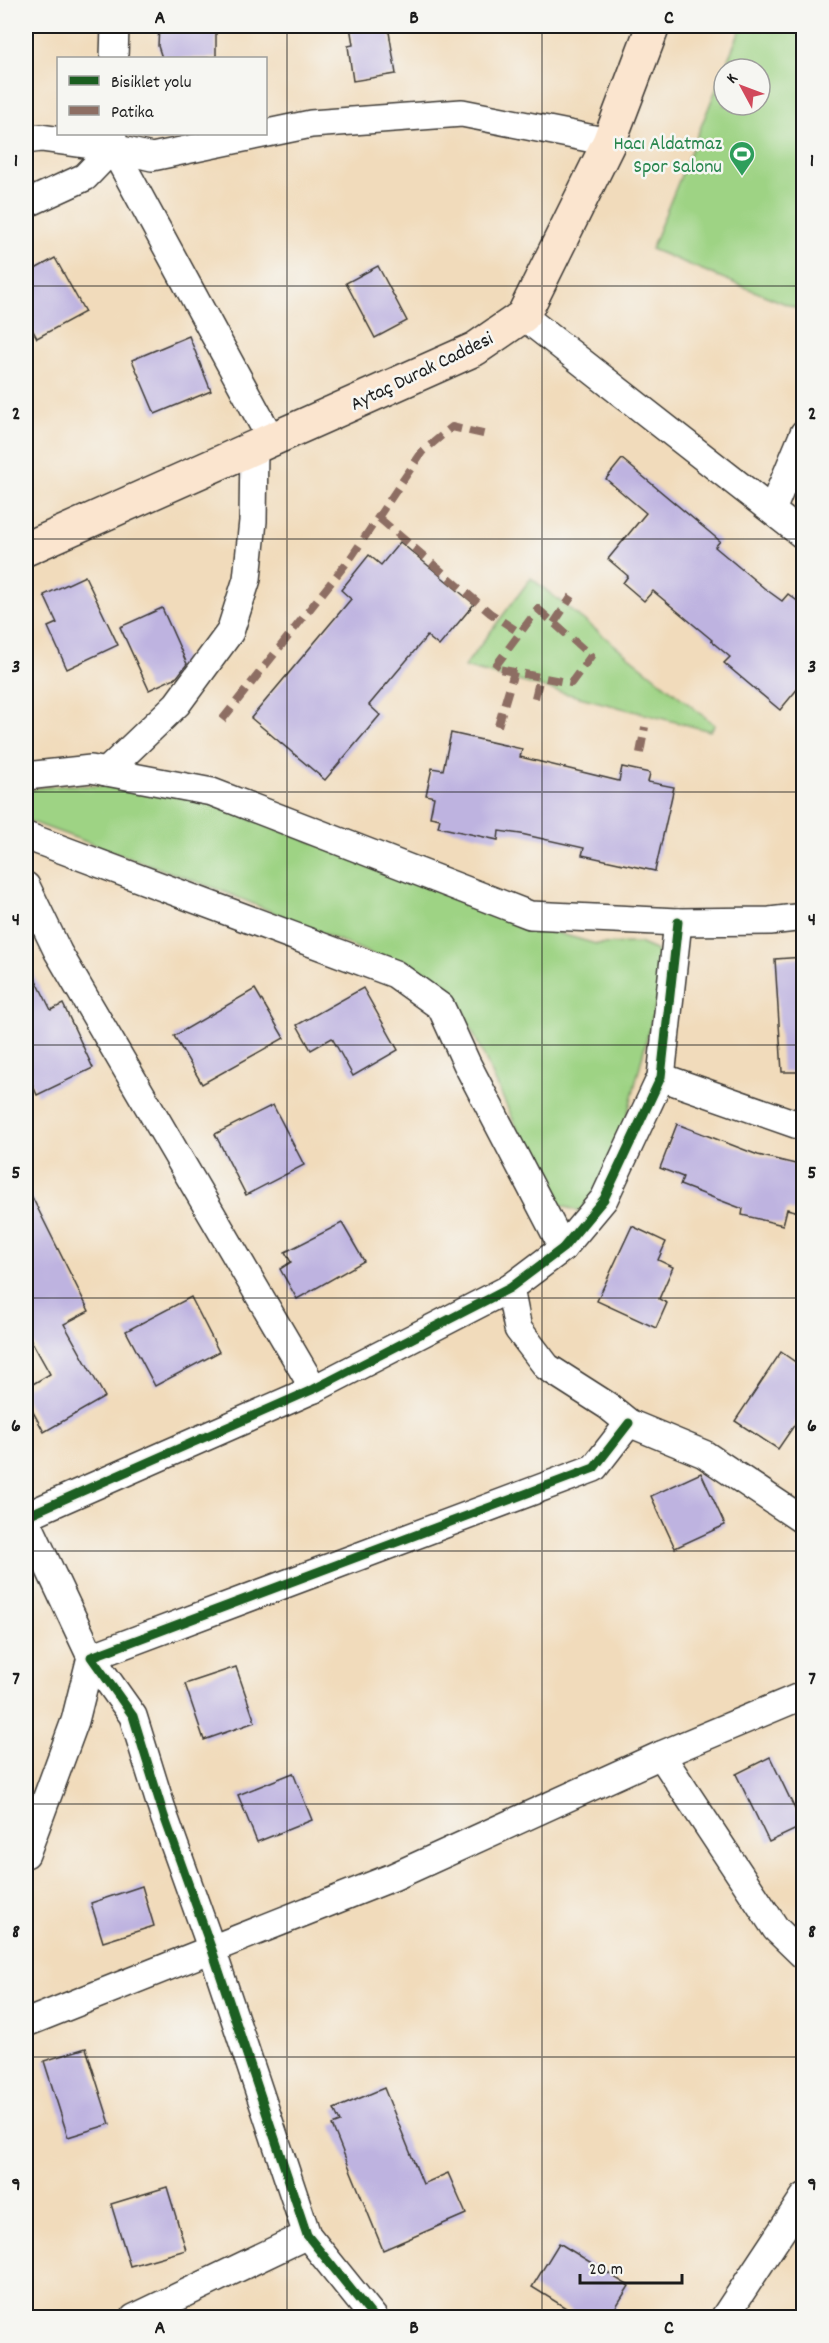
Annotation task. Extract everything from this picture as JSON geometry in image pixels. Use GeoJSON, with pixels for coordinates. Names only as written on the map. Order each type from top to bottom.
{"type":"FeatureCollection","features":[{"type":"Feature","properties":{"kind":"main road","name":"Aytaç Durak Caddesi"},"geometry":{"type":"LineString","coordinates":[[26,549],[475,349],[523,316],[609,142],[653,26]]}},
{"type":"Feature","properties":{"kind":"street"},"geometry":{"type":"LineString","coordinates":[[114,57],[115,26]]}},
{"type":"Feature","properties":{"kind":"street"},"geometry":{"type":"LineString","coordinates":[[267,133],[311,124],[462,113],[609,142]]}},
{"type":"Feature","properties":{"kind":"street"},"geometry":{"type":"LineString","coordinates":[[26,140],[41,138],[113,141],[152,157],[258,135]]}},
{"type":"Feature","properties":{"kind":"street"},"geometry":{"type":"LineString","coordinates":[[26,204],[85,177],[113,141]]}},
{"type":"Feature","properties":{"kind":"street"},"geometry":{"type":"LineString","coordinates":[[106,772],[177,704],[230,632],[247,579],[263,443],[113,141]]}},
{"type":"Feature","properties":{"kind":"street"},"geometry":{"type":"LineString","coordinates":[[523,316],[804,536]]}},
{"type":"Feature","properties":{"kind":"street"},"geometry":{"type":"LineString","coordinates":[[772,510],[804,433]]}},
{"type":"Feature","properties":{"kind":"street"},"geometry":{"type":"LineString","coordinates":[[26,776],[91,770],[212,792],[530,915],[678,922],[770,921],[804,917]]}},
{"type":"Feature","properties":{"kind":"street"},"geometry":{"type":"LineString","coordinates":[[26,836],[395,974],[441,1007],[467,1064],[563,1248]]}},
{"type":"Feature","properties":{"kind":"street"},"geometry":{"type":"LineString","coordinates":[[26,886],[58,952],[314,1389]]}},
{"type":"Feature","properties":{"kind":"street"},"geometry":{"type":"LineString","coordinates":[[374,2318],[307,2235],[212,1950],[164,1816],[133,1716],[91,1657],[26,1518],[314,1389],[510,1288],[563,1248],[604,1199],[661,1077],[678,922]]}},
{"type":"Feature","properties":{"kind":"street"},"geometry":{"type":"LineString","coordinates":[[661,1077],[804,1127]]}},
{"type":"Feature","properties":{"kind":"street"},"geometry":{"type":"LineString","coordinates":[[510,1288],[518,1329],[547,1367],[608,1406],[629,1423],[704,1454],[804,1521]]}},
{"type":"Feature","properties":{"kind":"street"},"geometry":{"type":"LineString","coordinates":[[91,1657],[594,1468],[629,1423]]}},
{"type":"Feature","properties":{"kind":"street"},"geometry":{"type":"LineString","coordinates":[[27,1847],[75,1721],[91,1657]]}},
{"type":"Feature","properties":{"kind":"street"},"geometry":{"type":"LineString","coordinates":[[26,2023],[393,1877],[661,1755],[804,1695]]}},
{"type":"Feature","properties":{"kind":"street"},"geometry":{"type":"LineString","coordinates":[[661,1755],[776,1929],[804,1956]]}},
{"type":"Feature","properties":{"kind":"street"},"geometry":{"type":"LineString","coordinates":[[724,2318],[804,2197]]}},
{"type":"Feature","properties":{"kind":"street"},"geometry":{"type":"LineString","coordinates":[[135,2318],[307,2235]]}},
{"type":"Feature","properties":{"kind":"green space","name":"Hacı Aldatmaz Spor Salonu"},"geometry":{"type":"Polygon","coordinates":[[[742,26],[803,26],[803,311],[651,249],[712,99],[712,117],[772,117],[772,57],[729,57],[742,26]]]}},
{"type":"Feature","properties":{"kind":"green space"},"geometry":{"type":"Polygon","coordinates":[[[531,578],[715,725],[710,731],[464,667],[531,578]]]}},
{"type":"Feature","properties":{"kind":"green space"},"geometry":{"type":"Polygon","coordinates":[[[68,785],[118,787],[200,799],[529,925],[596,944],[639,943],[655,950],[665,958],[663,976],[624,1128],[590,1201],[581,1211],[567,1208],[554,1198],[542,1183],[459,1002],[437,982],[230,894],[26,820],[26,792],[37,788],[68,785]]]}},
{"type":"Feature","properties":{"kind":"building"},"geometry":{"type":"Polygon","coordinates":[[[159,26],[216,26],[216,57],[162,57],[158,46],[159,26]]]}},
{"type":"Feature","properties":{"kind":"building"},"geometry":{"type":"Polygon","coordinates":[[[350,26],[388,26],[396,74],[353,81],[348,46],[353,45],[350,26]]]}},
{"type":"Feature","properties":{"kind":"building"},"geometry":{"type":"Polygon","coordinates":[[[55,258],[85,312],[37,338],[26,318],[26,274],[55,258]]]}},
{"type":"Feature","properties":{"kind":"building"},"geometry":{"type":"Polygon","coordinates":[[[378,266],[407,321],[375,338],[346,283],[378,266]]]}},
{"type":"Feature","properties":{"kind":"building"},"geometry":{"type":"Polygon","coordinates":[[[189,336],[211,391],[155,414],[132,360],[189,336]]]}},
{"type":"Feature","properties":{"kind":"building"},"geometry":{"type":"Polygon","coordinates":[[[622,459],[720,541],[715,547],[764,588],[782,601],[788,594],[804,606],[804,681],[780,710],[724,663],[730,657],[712,640],[653,591],[644,601],[623,583],[628,576],[608,559],[646,513],[606,479],[622,459]]]}},
{"type":"Feature","properties":{"kind":"building"},"geometry":{"type":"Polygon","coordinates":[[[400,542],[474,604],[439,646],[427,636],[369,705],[380,715],[325,780],[251,718],[351,599],[341,590],[369,555],[381,565],[400,542]]]}},
{"type":"Feature","properties":{"kind":"building"},"geometry":{"type":"Polygon","coordinates":[[[85,576],[118,645],[67,669],[48,627],[57,623],[44,595],[85,576]]]}},
{"type":"Feature","properties":{"kind":"building"},"geometry":{"type":"Polygon","coordinates":[[[162,608],[187,664],[177,677],[149,690],[120,627],[162,608]]]}},
{"type":"Feature","properties":{"kind":"building"},"geometry":{"type":"Polygon","coordinates":[[[451,733],[522,749],[520,757],[619,781],[622,767],[650,773],[648,782],[674,787],[655,871],[582,855],[584,848],[521,834],[499,831],[498,840],[438,827],[440,819],[430,817],[434,797],[426,795],[432,768],[443,770],[451,733]]]}},
{"type":"Feature","properties":{"kind":"building"},"geometry":{"type":"Polygon","coordinates":[[[804,957],[804,1072],[782,1072],[775,959],[804,957]]]}},
{"type":"Feature","properties":{"kind":"building"},"geometry":{"type":"Polygon","coordinates":[[[26,960],[51,1010],[63,1004],[93,1068],[37,1095],[26,1070],[26,960]]]}},
{"type":"Feature","properties":{"kind":"building"},"geometry":{"type":"Polygon","coordinates":[[[363,988],[398,1050],[353,1076],[332,1038],[311,1050],[297,1025],[363,988]]]}},
{"type":"Feature","properties":{"kind":"building"},"geometry":{"type":"Polygon","coordinates":[[[255,989],[284,1038],[202,1084],[174,1036],[255,989]]]}},
{"type":"Feature","properties":{"kind":"building"},"geometry":{"type":"Polygon","coordinates":[[[273,1105],[304,1165],[246,1195],[215,1134],[273,1105]]]}},
{"type":"Feature","properties":{"kind":"building"},"geometry":{"type":"Polygon","coordinates":[[[677,1124],[758,1155],[804,1166],[804,1195],[799,1212],[787,1209],[783,1225],[742,1215],[743,1209],[680,1185],[683,1177],[660,1168],[677,1124]]]}},
{"type":"Feature","properties":{"kind":"building"},"geometry":{"type":"Polygon","coordinates":[[[26,1185],[89,1311],[64,1324],[105,1397],[44,1432],[26,1399],[26,1388],[50,1374],[26,1331],[26,1185]]]}},
{"type":"Feature","properties":{"kind":"building"},"geometry":{"type":"Polygon","coordinates":[[[342,1223],[364,1261],[297,1299],[280,1269],[291,1262],[285,1252],[342,1223]]]}},
{"type":"Feature","properties":{"kind":"building"},"geometry":{"type":"Polygon","coordinates":[[[632,1226],[666,1242],[658,1260],[673,1267],[659,1299],[667,1303],[656,1328],[597,1301],[632,1226]]]}},
{"type":"Feature","properties":{"kind":"building"},"geometry":{"type":"Polygon","coordinates":[[[191,1297],[219,1352],[155,1386],[126,1331],[191,1297]]]}},
{"type":"Feature","properties":{"kind":"building"},"geometry":{"type":"Polygon","coordinates":[[[781,1352],[804,1368],[804,1411],[778,1449],[735,1421],[781,1352]]]}},
{"type":"Feature","properties":{"kind":"building"},"geometry":{"type":"Polygon","coordinates":[[[701,1473],[725,1525],[675,1548],[651,1496],[701,1473]]]}},
{"type":"Feature","properties":{"kind":"building"},"geometry":{"type":"Polygon","coordinates":[[[236,1667],[255,1722],[204,1740],[185,1684],[236,1667]]]}},
{"type":"Feature","properties":{"kind":"building"},"geometry":{"type":"Polygon","coordinates":[[[770,1757],[803,1826],[769,1842],[736,1774],[770,1757]]]}},
{"type":"Feature","properties":{"kind":"building"},"geometry":{"type":"Polygon","coordinates":[[[293,1773],[312,1820],[257,1842],[238,1795],[293,1773]]]}},
{"type":"Feature","properties":{"kind":"building"},"geometry":{"type":"Polygon","coordinates":[[[142,1886],[154,1926],[103,1942],[91,1903],[142,1886]]]}},
{"type":"Feature","properties":{"kind":"building"},"geometry":{"type":"Polygon","coordinates":[[[86,2048],[110,2124],[68,2137],[44,2061],[86,2048]]]}},
{"type":"Feature","properties":{"kind":"building"},"geometry":{"type":"Polygon","coordinates":[[[384,2088],[423,2184],[448,2173],[466,2214],[383,2250],[332,2125],[340,2122],[334,2109],[384,2088]]]}},
{"type":"Feature","properties":{"kind":"building"},"geometry":{"type":"Polygon","coordinates":[[[167,2187],[186,2250],[130,2266],[111,2204],[167,2187]]]}},
{"type":"Feature","properties":{"kind":"building"},"geometry":{"type":"Polygon","coordinates":[[[559,2243],[629,2286],[609,2318],[582,2318],[532,2287],[559,2243]]]}},
{"type":"Feature","properties":{"kind":"marked path"},"geometry":{"type":"LineString","coordinates":[[222,720],[352,556],[422,452],[452,427],[487,435]]}},
{"type":"Feature","properties":{"kind":"marked path"},"geometry":{"type":"LineString","coordinates":[[379,518],[490,613],[520,633]]}},
{"type":"Feature","properties":{"kind":"marked path"},"geometry":{"type":"LineString","coordinates":[[554,623],[572,596]]}},
{"type":"Feature","properties":{"kind":"marked path"},"geometry":{"type":"LineString","coordinates":[[538,609],[591,656],[571,683],[494,668],[538,609]]}},
{"type":"Feature","properties":{"kind":"marked path"},"geometry":{"type":"LineString","coordinates":[[498,726],[514,672]]}},
{"type":"Feature","properties":{"kind":"marked path"},"geometry":{"type":"LineString","coordinates":[[535,698],[540,677]]}},
{"type":"Feature","properties":{"kind":"marked path"},"geometry":{"type":"LineString","coordinates":[[640,753],[645,727]]}},
{"type":"Feature","properties":{"kind":"cycle path"},"geometry":{"type":"LineString","coordinates":[[26,1516],[314,1389],[510,1288],[563,1248],[604,1199],[661,1077],[678,922]]}},
{"type":"Feature","properties":{"kind":"cycle path"},"geometry":{"type":"LineString","coordinates":[[374,2318],[307,2235],[212,1950],[164,1816],[133,1716],[91,1657],[594,1468],[629,1423]]}},
{"type":"Feature","properties":{"kind":"place","name":"Hacı Aldatmaz Spor Salonu"},"geometry":{"type":"Point","coordinates":[742,177]}}]}
